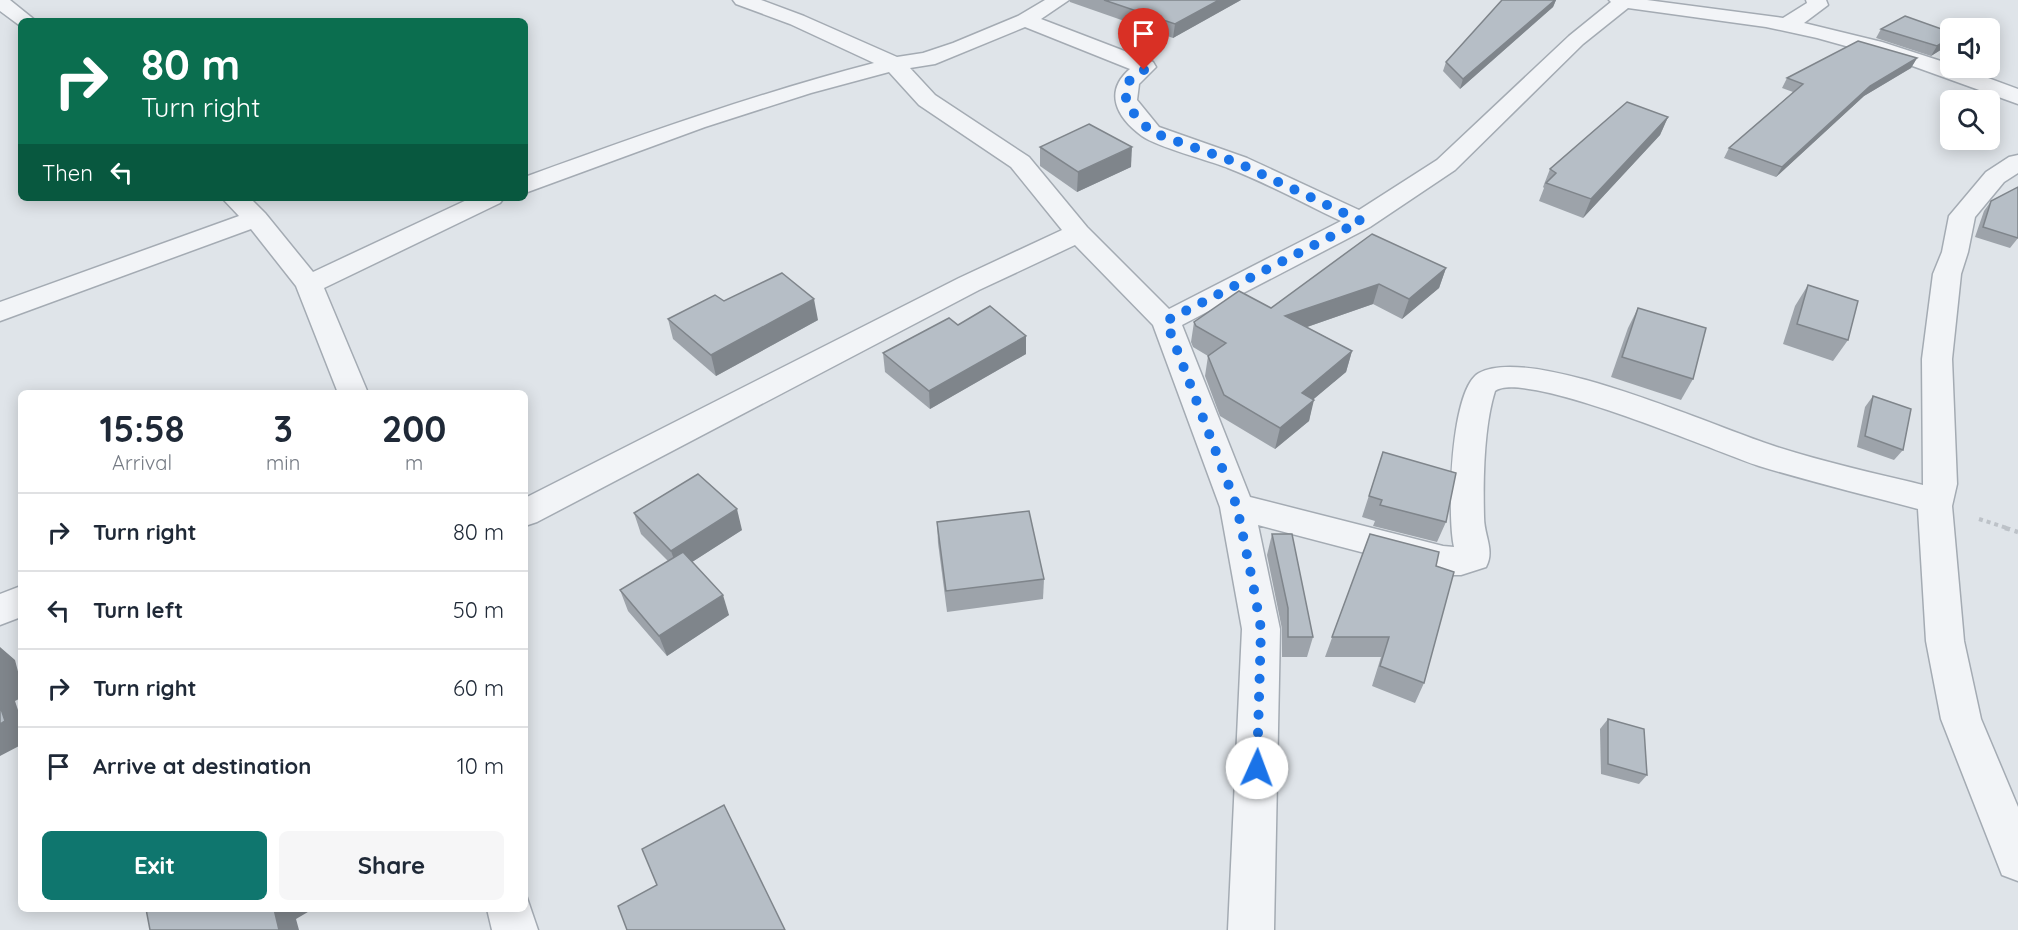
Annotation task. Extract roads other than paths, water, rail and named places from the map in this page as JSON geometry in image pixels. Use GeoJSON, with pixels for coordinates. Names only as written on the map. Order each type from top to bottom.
{"type":"FeatureCollection","features":[{"type":"Feature","properties":{"kind":"street"},"geometry":{"type":"LineString","coordinates":[[743,0],[797,20],[894,64],[927,100],[1020,162],[1078,233],[1166,321],[1237,507],[1261,629],[1251,930]]}},
{"type":"Feature","properties":{"kind":"street"},"geometry":{"type":"LineString","coordinates":[[528,185],[697,122],[803,88],[938,55],[1025,20],[1059,0]]}},
{"type":"Feature","properties":{"kind":"street"},"geometry":{"type":"LineString","coordinates":[[1166,321],[1361,221],[1446,165],[1576,40],[1623,0],[1786,25],[1876,46],[1960,73],[2018,97]]}},
{"type":"Feature","properties":{"kind":"street"},"geometry":{"type":"LineString","coordinates":[[1786,25],[1818,5],[1816,0]]}},
{"type":"Feature","properties":{"kind":"street"},"geometry":{"type":"LineString","coordinates":[[0,2],[22,18]]}},
{"type":"Feature","properties":{"kind":"street"},"geometry":{"type":"LineString","coordinates":[[1025,20],[1145,67],[1129,81],[1126,100],[1129,108],[1151,132],[1238,163],[1361,221]]}},
{"type":"Feature","properties":{"kind":"street"},"geometry":{"type":"LineString","coordinates":[[2018,162],[1995,177],[1962,216],[1955,252],[1947,274],[1937,359],[1940,484],[1935,501],[1945,641],[1961,719],[2018,860]]}},
{"type":"Feature","properties":{"kind":"street"},"geometry":{"type":"LineString","coordinates":[[238,201],[256,218],[309,285],[352,390]]}},
{"type":"Feature","properties":{"kind":"street"},"geometry":{"type":"LineString","coordinates":[[309,285],[485,201]]}},
{"type":"Feature","properties":{"kind":"street"},"geometry":{"type":"LineString","coordinates":[[0,312],[256,218]]}},
{"type":"Feature","properties":{"kind":"street"},"geometry":{"type":"LineString","coordinates":[[528,511],[969,284],[1078,233]]}},
{"type":"Feature","properties":{"kind":"street"},"geometry":{"type":"LineString","coordinates":[[1237,507],[1426,554],[1443,561],[1465,561],[1473,558],[1466,526],[1466,492],[1476,398],[1482,386],[1494,378],[1507,376],[1557,384],[1655,416],[1750,451],[1935,501]]}},
{"type":"Feature","properties":{"kind":"street"},"geometry":{"type":"LineString","coordinates":[[0,610],[18,602]]}},
{"type":"Feature","properties":{"kind":"street"},"geometry":{"type":"LineString","coordinates":[[511,912],[515,930]]}}]}
